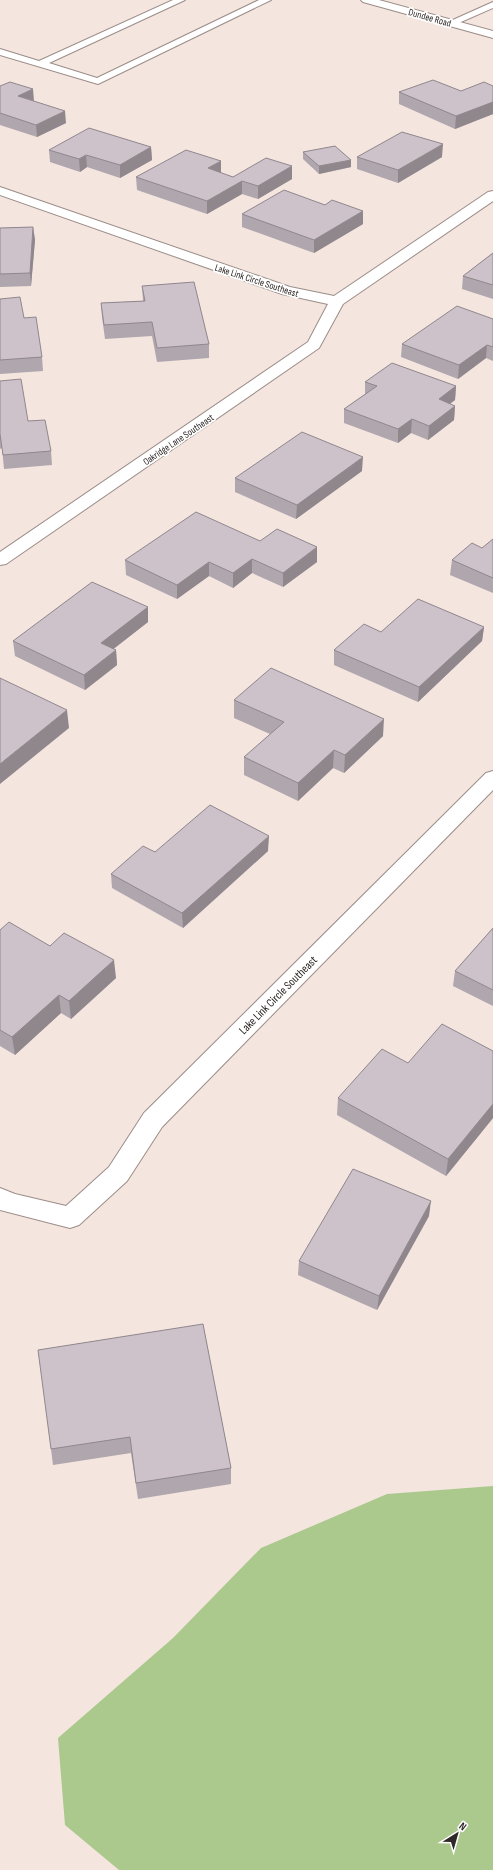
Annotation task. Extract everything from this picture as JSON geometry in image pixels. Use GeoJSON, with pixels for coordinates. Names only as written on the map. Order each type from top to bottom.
{"type":"FeatureCollection","features":[{"type":"Feature","properties":{"kind":"street","name":"Dundee Road"},"geometry":{"type":"LineString","coordinates":[[367,0],[493,34]]}},
{"type":"Feature","properties":{"kind":"street","name":"Lake Link Circle Southeast"},"geometry":{"type":"LineString","coordinates":[[0,191],[286,291],[337,301]]}},
{"type":"Feature","properties":{"kind":"street"},"geometry":{"type":"LineString","coordinates":[[337,301],[493,195]]}},
{"type":"Feature","properties":{"kind":"street","name":"Oakridge Lane Southeast"},"geometry":{"type":"LineString","coordinates":[[0,560],[314,346],[337,301]]}},
{"type":"Feature","properties":{"kind":"street","name":"Lake Link Circle Southeast"},"geometry":{"type":"LineString","coordinates":[[0,1198],[8,1203],[70,1218],[118,1174],[153,1120],[493,778]]}},
{"type":"Feature","properties":{"kind":"lane"},"geometry":{"type":"LineString","coordinates":[[40,64],[180,0]]}},
{"type":"Feature","properties":{"kind":"lane"},"geometry":{"type":"LineString","coordinates":[[0,52],[98,81],[266,0]]}},
{"type":"Feature","properties":{"kind":"lane"},"geometry":{"type":"LineString","coordinates":[[451,23],[493,5]]}},
{"type":"Feature","properties":{"kind":"green space"},"geometry":{"type":"Polygon","coordinates":[[[493,1486],[493,1870],[119,1870],[65,1825],[58,1738],[173,1638],[261,1548],[387,1494],[493,1486]]]}},
{"type":"Feature","properties":{"kind":"building"},"geometry":{"type":"Polygon","coordinates":[[[433,80],[461,91],[484,82],[493,86],[493,102],[456,116],[399,92],[433,80]]]}},
{"type":"Feature","properties":{"kind":"building"},"geometry":{"type":"Polygon","coordinates":[[[10,82],[33,89],[18,96],[65,111],[36,125],[0,113],[0,86],[10,82]]]}},
{"type":"Feature","properties":{"kind":"building"},"geometry":{"type":"Polygon","coordinates":[[[89,128],[151,147],[120,165],[86,155],[79,159],[49,150],[89,128]]]}},
{"type":"Feature","properties":{"kind":"building"},"geometry":{"type":"Polygon","coordinates":[[[402,132],[443,144],[398,170],[357,157],[402,132]]]}},
{"type":"Feature","properties":{"kind":"building"},"geometry":{"type":"Polygon","coordinates":[[[335,146],[351,160],[319,166],[303,152],[335,146]]]}},
{"type":"Feature","properties":{"kind":"building"},"geometry":{"type":"Polygon","coordinates":[[[186,150],[221,161],[208,168],[233,177],[266,158],[292,166],[258,186],[242,181],[207,201],[136,177],[186,150]]]}},
{"type":"Feature","properties":{"kind":"building"},"geometry":{"type":"Polygon","coordinates":[[[284,190],[325,205],[332,200],[363,211],[314,240],[242,214],[284,190]]]}},
{"type":"Feature","properties":{"kind":"building"},"geometry":{"type":"Polygon","coordinates":[[[33,227],[30,273],[0,274],[0,228],[33,227]]]}},
{"type":"Feature","properties":{"kind":"building"},"geometry":{"type":"Polygon","coordinates":[[[493,253],[493,285],[463,276],[493,253]]]}},
{"type":"Feature","properties":{"kind":"building"},"geometry":{"type":"Polygon","coordinates":[[[194,282],[209,344],[157,348],[152,322],[104,325],[101,303],[145,301],[142,286],[194,282]]]}},
{"type":"Feature","properties":{"kind":"building"},"geometry":{"type":"Polygon","coordinates":[[[20,297],[24,318],[36,317],[42,357],[0,360],[0,299],[20,297]]]}},
{"type":"Feature","properties":{"kind":"building"},"geometry":{"type":"Polygon","coordinates":[[[457,306],[493,319],[493,347],[487,345],[459,365],[402,344],[457,306]]]}},
{"type":"Feature","properties":{"kind":"building"},"geometry":{"type":"Polygon","coordinates":[[[392,363],[456,386],[439,399],[455,406],[429,426],[412,419],[398,429],[344,409],[377,386],[365,382],[392,363]]]}},
{"type":"Feature","properties":{"kind":"building"},"geometry":{"type":"Polygon","coordinates":[[[21,379],[28,421],[45,420],[51,451],[3,455],[0,434],[0,381],[21,379]]]}},
{"type":"Feature","properties":{"kind":"building"},"geometry":{"type":"Polygon","coordinates":[[[302,432],[363,457],[297,505],[235,478],[302,432]]]}},
{"type":"Feature","properties":{"kind":"building"},"geometry":{"type":"Polygon","coordinates":[[[196,512],[260,541],[277,529],[317,547],[283,573],[252,559],[233,573],[209,562],[177,585],[125,560],[196,512]]]}},
{"type":"Feature","properties":{"kind":"building"},"geometry":{"type":"Polygon","coordinates":[[[493,539],[493,578],[452,560],[472,543],[482,548],[493,539]]]}},
{"type":"Feature","properties":{"kind":"building"},"geometry":{"type":"Polygon","coordinates":[[[92,582],[148,607],[101,643],[116,650],[84,675],[13,641],[92,582]]]}},
{"type":"Feature","properties":{"kind":"building"},"geometry":{"type":"Polygon","coordinates":[[[418,599],[484,627],[419,687],[334,650],[364,624],[381,632],[418,599]]]}},
{"type":"Feature","properties":{"kind":"building"},"geometry":{"type":"Polygon","coordinates":[[[271,668],[384,719],[345,755],[334,750],[298,783],[244,757],[284,722],[234,700],[271,668]]]}},
{"type":"Feature","properties":{"kind":"building"},"geometry":{"type":"Polygon","coordinates":[[[0,678],[67,710],[0,764],[0,678]]]}},
{"type":"Feature","properties":{"kind":"building"},"geometry":{"type":"Polygon","coordinates":[[[210,805],[269,836],[182,913],[111,874],[143,846],[155,852],[210,805]]]}},
{"type":"Feature","properties":{"kind":"building"},"geometry":{"type":"Polygon","coordinates":[[[9,922],[50,946],[64,933],[114,960],[69,1001],[59,995],[12,1037],[0,1030],[0,930],[9,922]]]}},
{"type":"Feature","properties":{"kind":"building"},"geometry":{"type":"Polygon","coordinates":[[[493,928],[493,990],[455,971],[493,928]]]}},
{"type":"Feature","properties":{"kind":"building"},"geometry":{"type":"Polygon","coordinates":[[[442,1024],[493,1051],[493,1104],[448,1159],[338,1098],[382,1049],[408,1063],[442,1024]]]}},
{"type":"Feature","properties":{"kind":"building"},"geometry":{"type":"Polygon","coordinates":[[[353,1169],[431,1201],[379,1296],[299,1261],[353,1169]]]}},
{"type":"Feature","properties":{"kind":"building"},"geometry":{"type":"Polygon","coordinates":[[[203,1324],[231,1468],[136,1483],[130,1437],[51,1449],[38,1350],[203,1324]]]}}]}
